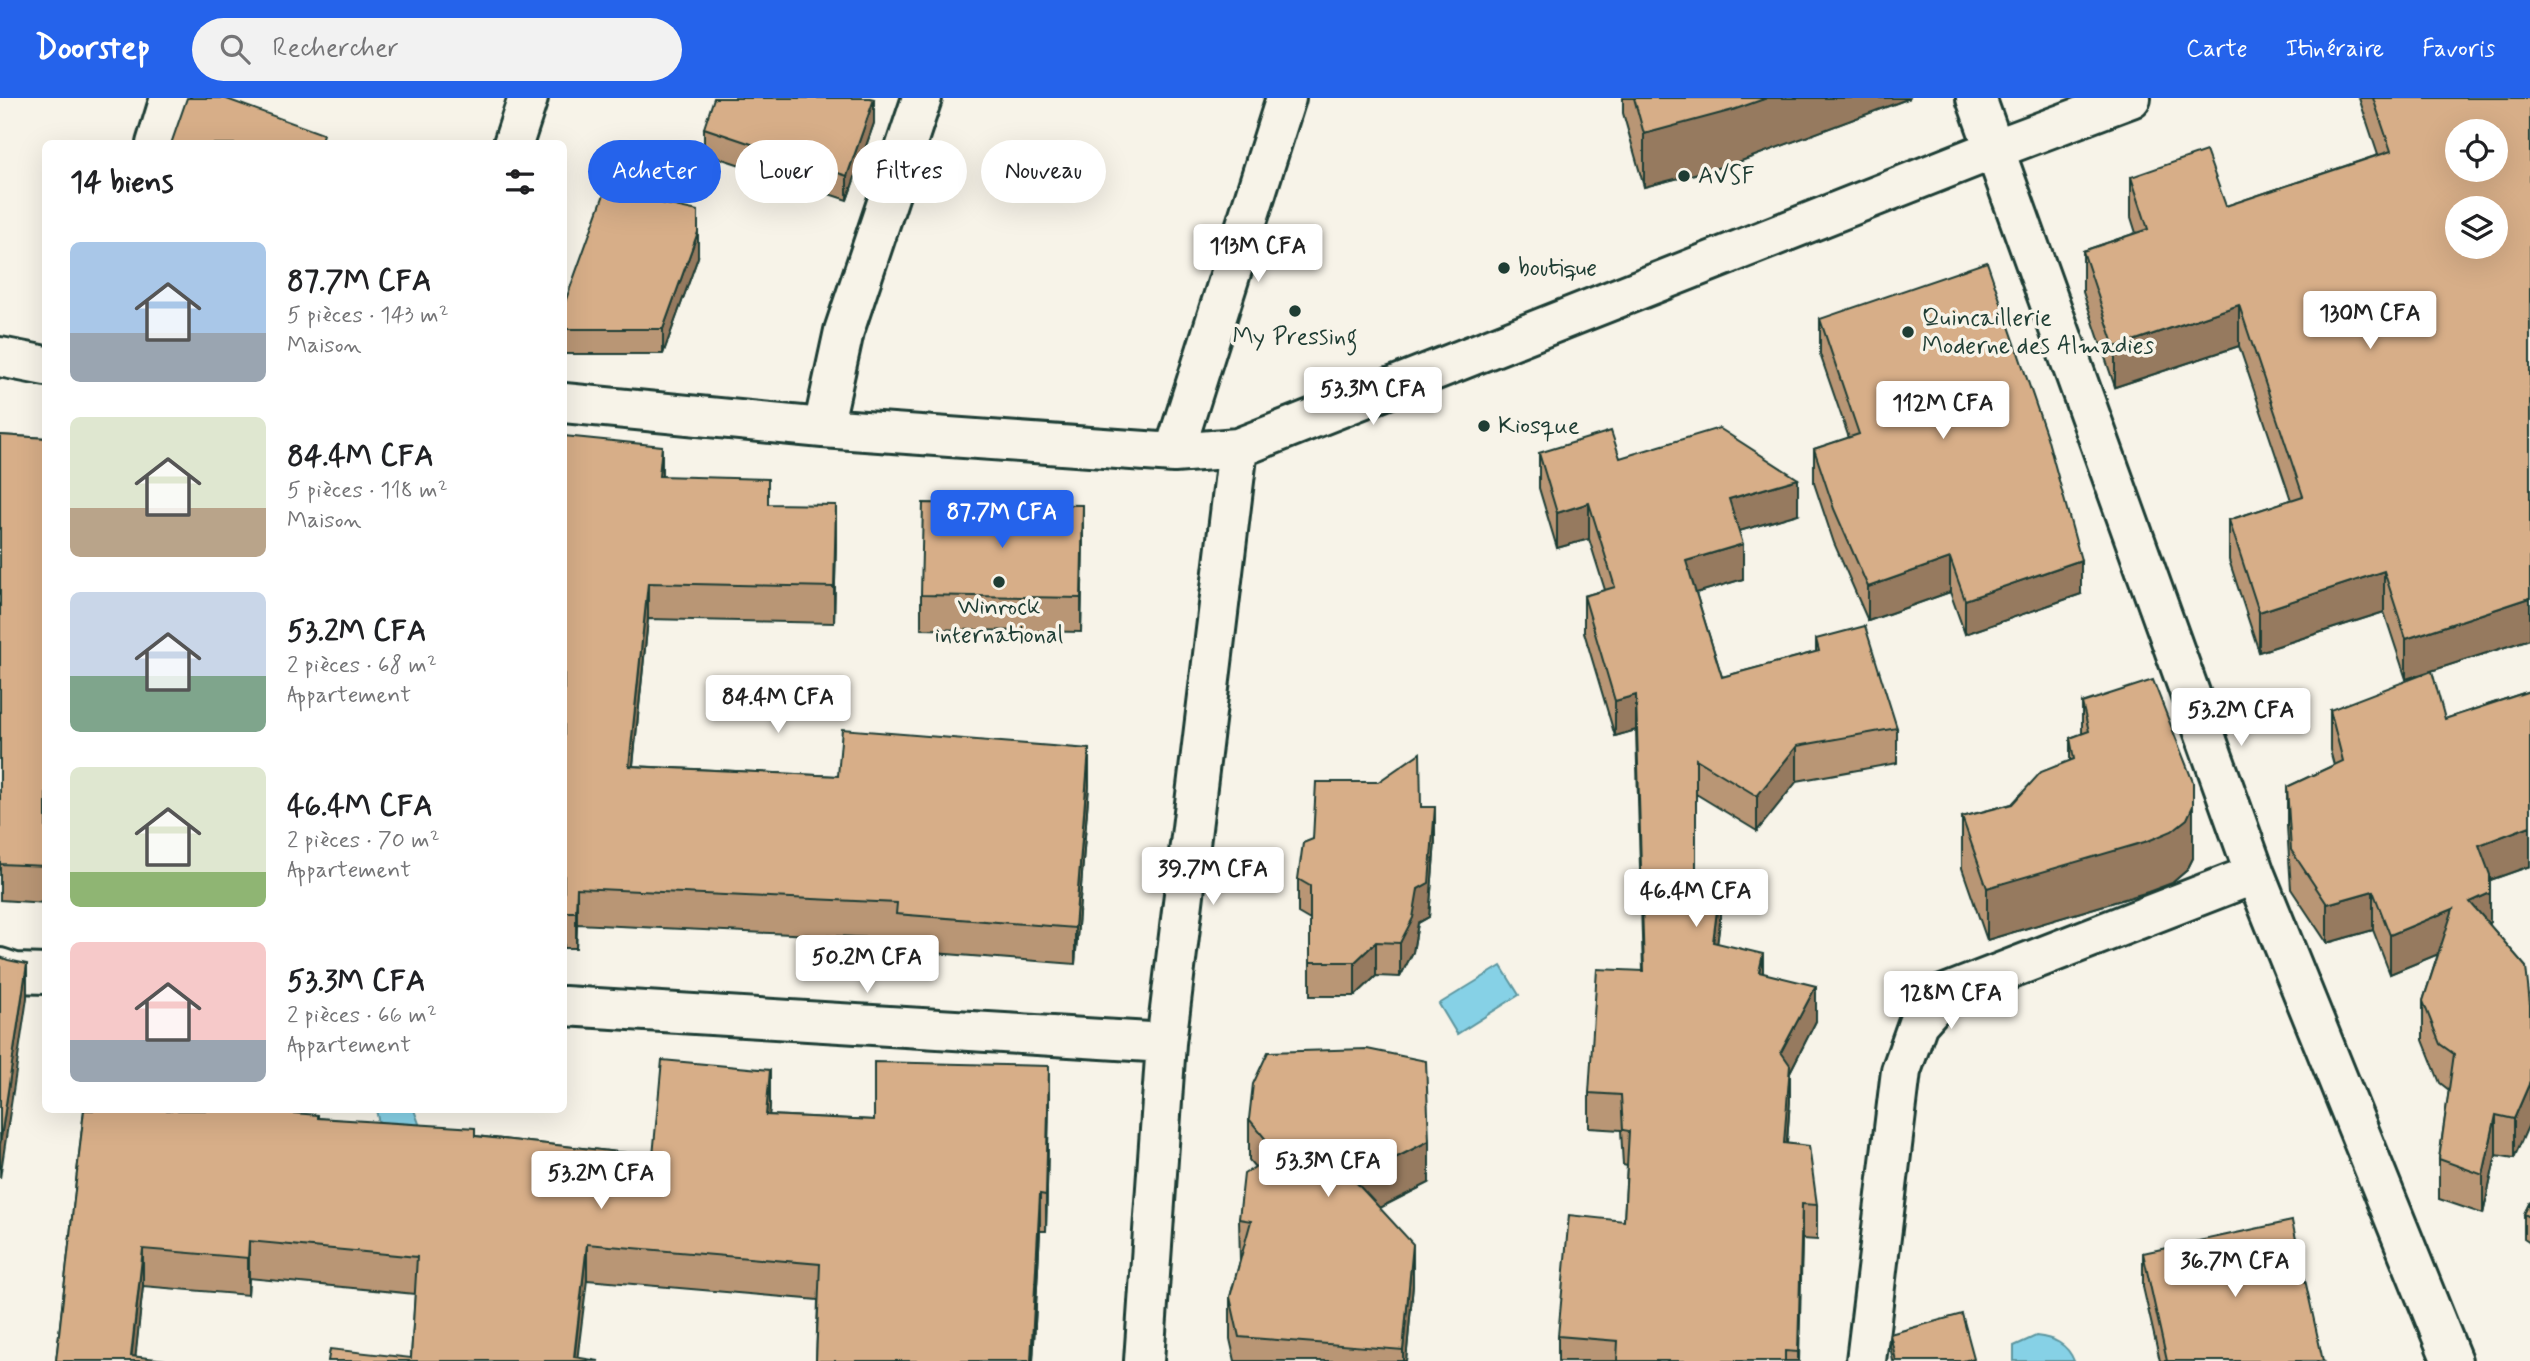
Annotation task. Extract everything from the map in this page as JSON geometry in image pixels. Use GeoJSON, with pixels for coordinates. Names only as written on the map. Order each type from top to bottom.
{"type":"FeatureCollection","features":[{"type":"Feature","properties":{"kind":"street"},"geometry":{"type":"LineString","coordinates":[[157,140],[170,98]]}},
{"type":"Feature","properties":{"kind":"street"},"geometry":{"type":"LineString","coordinates":[[514,140],[528,98]]}},
{"type":"Feature","properties":{"kind":"street"},"geometry":{"type":"LineString","coordinates":[[823,428],[845,331],[922,98]]}},
{"type":"Feature","properties":{"kind":"street"},"geometry":{"type":"LineString","coordinates":[[1174,453],[1286,98]]}},
{"type":"Feature","properties":{"kind":"street"},"geometry":{"type":"LineString","coordinates":[[1976,98],[2255,874],[2452,1361]]}},
{"type":"Feature","properties":{"kind":"street"},"geometry":{"type":"LineString","coordinates":[[567,403],[823,428],[1174,453],[1238,448],[1995,149],[2131,98]]}},
{"type":"Feature","properties":{"kind":"street"},"geometry":{"type":"LineString","coordinates":[[0,357],[42,365]]}},
{"type":"Feature","properties":{"kind":"street"},"geometry":{"type":"LineString","coordinates":[[1144,1361],[1166,1043],[1238,448]]}},
{"type":"Feature","properties":{"kind":"street"},"geometry":{"type":"LineString","coordinates":[[1866,1361],[1901,1071],[1918,1023],[1943,995],[2255,874]]}},
{"type":"Feature","properties":{"kind":"street"},"geometry":{"type":"LineString","coordinates":[[0,968],[42,974]]}},
{"type":"Feature","properties":{"kind":"street"},"geometry":{"type":"LineString","coordinates":[[567,1006],[1166,1043]]}},
{"type":"Feature","properties":{"kind":"water"},"geometry":{"type":"Polygon","coordinates":[[[1501,966],[1519,995],[1457,1034],[1439,1004],[1501,966]]]}},
{"type":"Feature","properties":{"kind":"water"},"geometry":{"type":"Polygon","coordinates":[[[377,1113],[415,1113],[421,1129],[380,1128],[377,1113]]]}},
{"type":"Feature","properties":{"kind":"water"},"geometry":{"type":"Polygon","coordinates":[[[2036,1336],[2059,1342],[2068,1350],[2074,1361],[2014,1361],[2014,1346],[2036,1336]]]}},
{"type":"Feature","properties":{"kind":"building"},"geometry":{"type":"Polygon","coordinates":[[[187,98],[224,98],[323,134],[321,140],[172,140],[187,98]]]}},
{"type":"Feature","properties":{"kind":"building"},"geometry":{"type":"Polygon","coordinates":[[[714,98],[874,99],[860,140],[852,140],[852,162],[847,176],[838,173],[838,140],[740,140],[704,128],[714,98]]]}},
{"type":"Feature","properties":{"kind":"building"},"geometry":{"type":"Polygon","coordinates":[[[1634,98],[1767,98],[1644,134],[1634,98]]]}},
{"type":"Feature","properties":{"kind":"building"},"geometry":{"type":"Polygon","coordinates":[[[2373,98],[2530,98],[2530,598],[2406,639],[2384,571],[2259,612],[2229,520],[2303,496],[2239,305],[2115,347],[2083,251],[2148,229],[2131,177],[2206,151],[2226,206],[2391,151],[2373,98]]]}},
{"type":"Feature","properties":{"kind":"building"},"geometry":{"type":"Polygon","coordinates":[[[601,203],[661,203],[698,211],[698,232],[663,329],[567,329],[567,297],[601,203]]]}},
{"type":"Feature","properties":{"kind":"building"},"geometry":{"type":"Polygon","coordinates":[[[1987,262],[2047,437],[2081,560],[1965,600],[1950,558],[1868,587],[1834,509],[1814,449],[1859,434],[1820,319],[1987,262]]]}},
{"type":"Feature","properties":{"kind":"building"},"geometry":{"type":"Polygon","coordinates":[[[1719,428],[1798,479],[1729,499],[1743,544],[1686,561],[1722,677],[1819,651],[1816,639],[1865,626],[1897,728],[1797,746],[1757,796],[1696,759],[1696,886],[1720,887],[1713,942],[1763,954],[1759,972],[1816,986],[1781,1052],[1790,1065],[1784,1143],[1809,1146],[1817,1205],[1802,1204],[1798,1352],[1785,1351],[1785,1361],[1617,1361],[1618,1341],[1558,1336],[1569,1215],[1624,1221],[1629,1131],[1623,1130],[1621,1095],[1589,1093],[1597,969],[1644,971],[1636,695],[1615,701],[1584,596],[1615,587],[1589,503],[1557,513],[1539,453],[1611,431],[1620,458],[1719,428]]]}},
{"type":"Feature","properties":{"kind":"building"},"geometry":{"type":"Polygon","coordinates":[[[0,435],[42,438],[42,866],[0,864],[0,435]]]}},
{"type":"Feature","properties":{"kind":"building"},"geometry":{"type":"Polygon","coordinates":[[[567,436],[662,446],[659,476],[768,479],[768,504],[836,505],[834,587],[648,583],[629,766],[838,776],[842,729],[1089,749],[1075,928],[896,914],[897,903],[577,888],[576,912],[567,912],[567,436]]]}},
{"type":"Feature","properties":{"kind":"building"},"geometry":{"type":"Polygon","coordinates":[[[923,503],[1083,505],[1081,598],[921,595],[923,503]]]}},
{"type":"Feature","properties":{"kind":"building"},"geometry":{"type":"Polygon","coordinates":[[[2432,671],[2445,719],[2530,691],[2530,826],[2479,845],[2490,875],[2490,893],[2470,902],[2526,967],[2530,1005],[2530,1082],[2514,1119],[2496,1115],[2483,1175],[2439,1159],[2454,1054],[2440,1044],[2423,1001],[2453,909],[2390,935],[2373,891],[2327,904],[2291,850],[2287,787],[2343,761],[2330,710],[2432,671]]]}},
{"type":"Feature","properties":{"kind":"building"},"geometry":{"type":"Polygon","coordinates":[[[2153,680],[2193,782],[2193,806],[2187,819],[2172,831],[2148,841],[1987,888],[1962,817],[2012,804],[2041,772],[2074,759],[2070,738],[2089,731],[2082,703],[2153,680]]]}},
{"type":"Feature","properties":{"kind":"building"},"geometry":{"type":"Polygon","coordinates":[[[1420,753],[1421,807],[1435,807],[1429,883],[1418,889],[1413,918],[1400,943],[1376,942],[1355,962],[1310,962],[1310,886],[1298,879],[1303,843],[1313,839],[1316,782],[1378,782],[1420,753]]]}},
{"type":"Feature","properties":{"kind":"building"},"geometry":{"type":"Polygon","coordinates":[[[0,957],[27,964],[0,1144],[0,957]]]}},
{"type":"Feature","properties":{"kind":"building"},"geometry":{"type":"Polygon","coordinates":[[[1367,1049],[1426,1061],[1429,1141],[1353,1179],[1413,1244],[1403,1350],[1239,1337],[1230,1297],[1251,1221],[1239,1219],[1244,1174],[1277,1153],[1249,1119],[1253,1084],[1268,1052],[1367,1049]]]}},
{"type":"Feature","properties":{"kind":"building"},"geometry":{"type":"Polygon","coordinates":[[[662,1060],[770,1070],[766,1115],[874,1120],[874,1062],[1049,1066],[1046,1195],[1040,1194],[1031,1361],[816,1361],[820,1264],[587,1244],[574,1357],[599,1361],[328,1361],[330,1349],[411,1358],[417,1257],[249,1241],[248,1258],[143,1249],[131,1356],[175,1361],[56,1361],[84,1113],[293,1113],[318,1115],[318,1118],[475,1128],[475,1136],[653,1156],[662,1060]]]}},
{"type":"Feature","properties":{"kind":"building"},"geometry":{"type":"Polygon","coordinates":[[[2530,1202],[2530,1217],[2524,1214],[2530,1202]]]}},
{"type":"Feature","properties":{"kind":"building"},"geometry":{"type":"Polygon","coordinates":[[[2292,1221],[2323,1361],[2167,1361],[2143,1253],[2292,1221]]]}},
{"type":"Feature","properties":{"kind":"building"},"geometry":{"type":"Polygon","coordinates":[[[1962,1314],[1974,1358],[1963,1361],[1896,1361],[1890,1334],[1962,1314]]]}},
{"type":"Feature","properties":{"kind":"place","name":"AVSF"},"geometry":{"type":"Point","coordinates":[1684,176]}},
{"type":"Feature","properties":{"kind":"place","name":"boutique"},"geometry":{"type":"Point","coordinates":[1504,268]}},
{"type":"Feature","properties":{"kind":"place","name":"My Pressing"},"geometry":{"type":"Point","coordinates":[1295,311]}},
{"type":"Feature","properties":{"kind":"place","name":"Quincaillerie Moderne des Almadies"},"geometry":{"type":"Point","coordinates":[1908,332]}},
{"type":"Feature","properties":{"kind":"place","name":"Kiosque"},"geometry":{"type":"Point","coordinates":[1484,426]}},
{"type":"Feature","properties":{"kind":"place","name":"Winrock international"},"geometry":{"type":"Point","coordinates":[999,582]}}]}
